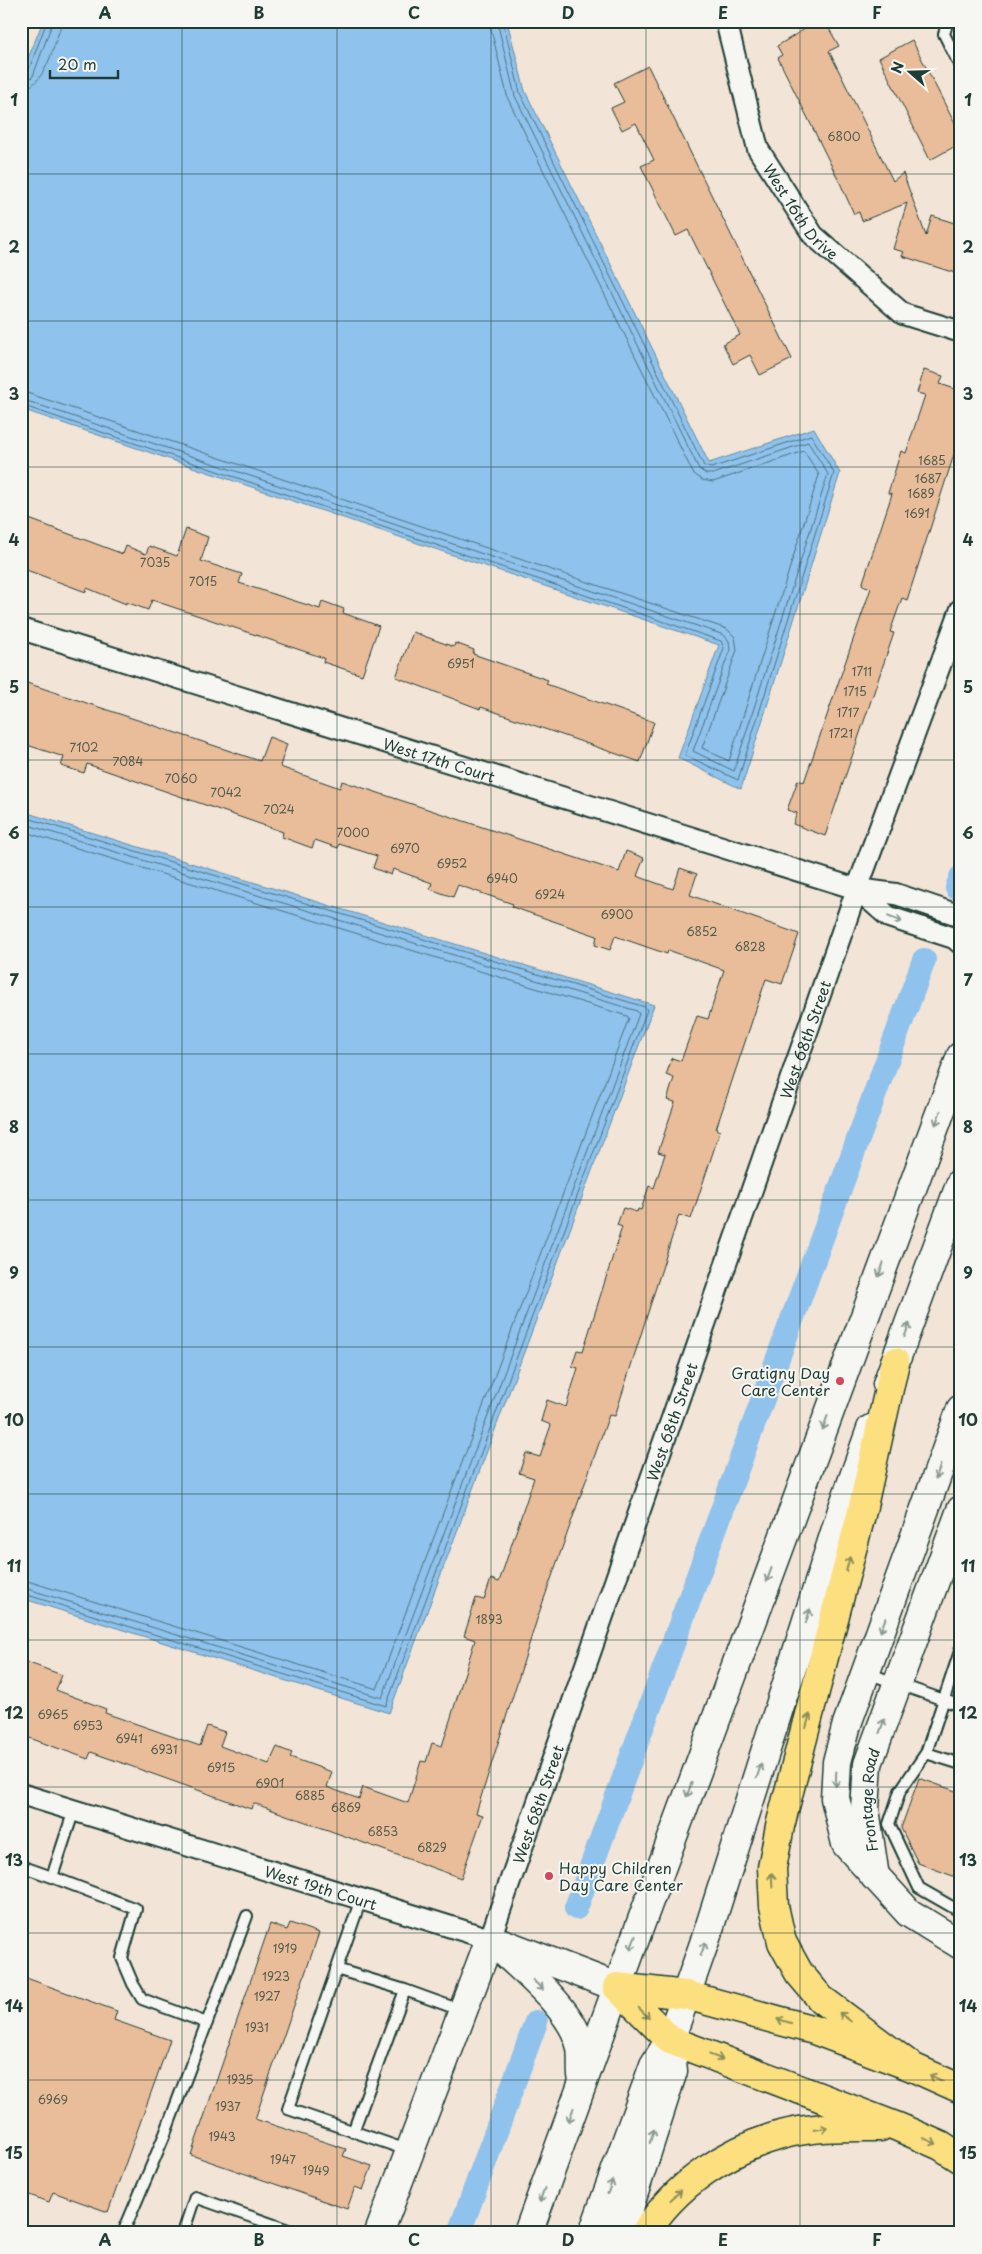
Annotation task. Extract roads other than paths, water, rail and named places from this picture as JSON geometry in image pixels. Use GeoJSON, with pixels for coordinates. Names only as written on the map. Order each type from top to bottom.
{"type":"FeatureCollection","features":[{"type":"Feature","properties":{"kind":"highway"},"geometry":{"type":"LineString","coordinates":[[895,1362],[861,1515],[783,1817],[772,1868],[774,1906],[782,1942],[799,1973],[822,2000],[912,2067]]}},
{"type":"Feature","properties":{"kind":"highway"},"geometry":{"type":"LineString","coordinates":[[617,1987],[686,1994],[814,2030],[912,2067],[961,2089]]}},
{"type":"Feature","properties":{"kind":"highway"},"geometry":{"type":"LineString","coordinates":[[617,1987],[670,2040],[898,2127],[941,2146],[961,2159]]}},
{"type":"Feature","properties":{"kind":"highway"},"geometry":{"type":"LineString","coordinates":[[645,2233],[668,2202],[690,2182],[728,2155],[782,2135],[837,2127],[898,2127]]}},
{"type":"Feature","properties":{"kind":"main road"},"geometry":{"type":"LineString","coordinates":[[528,2233],[961,1056]]}},
{"type":"Feature","properties":{"kind":"main road"},"geometry":{"type":"LineString","coordinates":[[593,2233],[654,2065],[670,2040],[726,1879],[842,1510],[961,1182]]}},
{"type":"Feature","properties":{"kind":"main road","name":"Frontage Road"},"geometry":{"type":"LineString","coordinates":[[875,1877],[846,1844],[835,1798],[837,1762],[847,1724],[961,1410]]}},
{"type":"Feature","properties":{"kind":"main road","name":"Frontage Road"},"geometry":{"type":"LineString","coordinates":[[875,1877],[864,1809],[868,1764],[898,1684],[950,1571],[961,1510]]}},
{"type":"Feature","properties":{"kind":"main road"},"geometry":{"type":"LineString","coordinates":[[875,1877],[909,1913],[961,1945]]}},
{"type":"Feature","properties":{"kind":"main road","name":"West 19th Court"},"geometry":{"type":"LineString","coordinates":[[490,1939],[617,1987]]}},
{"type":"Feature","properties":{"kind":"main road","name":"West 68th Street"},"geometry":{"type":"LineString","coordinates":[[379,2233],[490,1939]]}},
{"type":"Feature","properties":{"kind":"main road"},"geometry":{"type":"LineString","coordinates":[[490,1939],[558,2004],[574,2026],[581,2044],[582,2084]]}},
{"type":"Feature","properties":{"kind":"main road"},"geometry":{"type":"LineString","coordinates":[[621,2233],[673,2071],[670,2040]]}},
{"type":"Feature","properties":{"kind":"street","name":"West 16th Drive"},"geometry":{"type":"LineString","coordinates":[[726,21],[758,150],[813,235],[903,314],[961,332]]}},
{"type":"Feature","properties":{"kind":"street","name":"West 68th Street"},"geometry":{"type":"LineString","coordinates":[[490,1939],[857,889],[961,609]]}},
{"type":"Feature","properties":{"kind":"street","name":"West 17th Court"},"geometry":{"type":"LineString","coordinates":[[21,629],[857,889],[896,894],[961,916]]}},
{"type":"Feature","properties":{"kind":"street","name":"West 17th Court"},"geometry":{"type":"LineString","coordinates":[[857,889],[889,917],[954,938],[961,944]]}},
{"type":"Feature","properties":{"kind":"street","name":"West 19th Court"},"geometry":{"type":"LineString","coordinates":[[21,1794],[490,1939]]}},
{"type":"Feature","properties":{"kind":"lane"},"geometry":{"type":"LineString","coordinates":[[948,21],[944,34],[961,68]]}},
{"type":"Feature","properties":{"kind":"lane"},"geometry":{"type":"LineString","coordinates":[[961,1648],[926,1753],[900,1791],[889,1824],[920,1888],[961,1912]]}},
{"type":"Feature","properties":{"kind":"lane"},"geometry":{"type":"LineString","coordinates":[[866,1672],[961,1706]]}},
{"type":"Feature","properties":{"kind":"lane"},"geometry":{"type":"LineString","coordinates":[[926,1753],[961,1764]]}},
{"type":"Feature","properties":{"kind":"lane"},"geometry":{"type":"LineString","coordinates":[[52,1876],[74,1810]]}},
{"type":"Feature","properties":{"kind":"lane"},"geometry":{"type":"LineString","coordinates":[[21,1866],[136,1909],[122,1958],[142,1999],[207,2023]]}},
{"type":"Feature","properties":{"kind":"lane"},"geometry":{"type":"LineString","coordinates":[[361,1899],[288,2109],[410,2151]]}},
{"type":"Feature","properties":{"kind":"lane"},"geometry":{"type":"LineString","coordinates":[[123,2233],[165,2134],[247,1916]]}},
{"type":"Feature","properties":{"kind":"lane"},"geometry":{"type":"LineString","coordinates":[[336,1969],[463,2011]]}},
{"type":"Feature","properties":{"kind":"lane"},"geometry":{"type":"LineString","coordinates":[[353,2132],[404,1990]]}},
{"type":"Feature","properties":{"kind":"lane"},"geometry":{"type":"LineString","coordinates":[[183,2233],[195,2197],[297,2233]]}},
{"type":"Feature","properties":{"kind":"water"},"geometry":{"type":"Polygon","coordinates":[[[43,21],[507,21],[525,91],[709,463],[814,428],[840,473],[741,789],[678,758],[719,645],[21,409],[21,76],[43,21]]]}},
{"type":"Feature","properties":{"kind":"water"},"geometry":{"type":"Polygon","coordinates":[[[21,811],[654,1005],[389,1713],[21,1598],[21,811]]]}},
{"type":"Feature","properties":{"kind":"waterway"},"geometry":{"type":"LineString","coordinates":[[957,888],[961,877]]}},
{"type":"Feature","properties":{"kind":"waterway"},"geometry":{"type":"LineString","coordinates":[[576,1908],[924,960]]}},
{"type":"Feature","properties":{"kind":"waterway"},"geometry":{"type":"LineString","coordinates":[[459,2233],[536,2022]]}},
{"type":"Feature","properties":{"kind":"place","name":"Gratigny Day Care Center"},"geometry":{"type":"Point","coordinates":[840,1381]}},
{"type":"Feature","properties":{"kind":"place","name":"Happy Children Day Care Center"},"geometry":{"type":"Point","coordinates":[549,1876]}}]}
